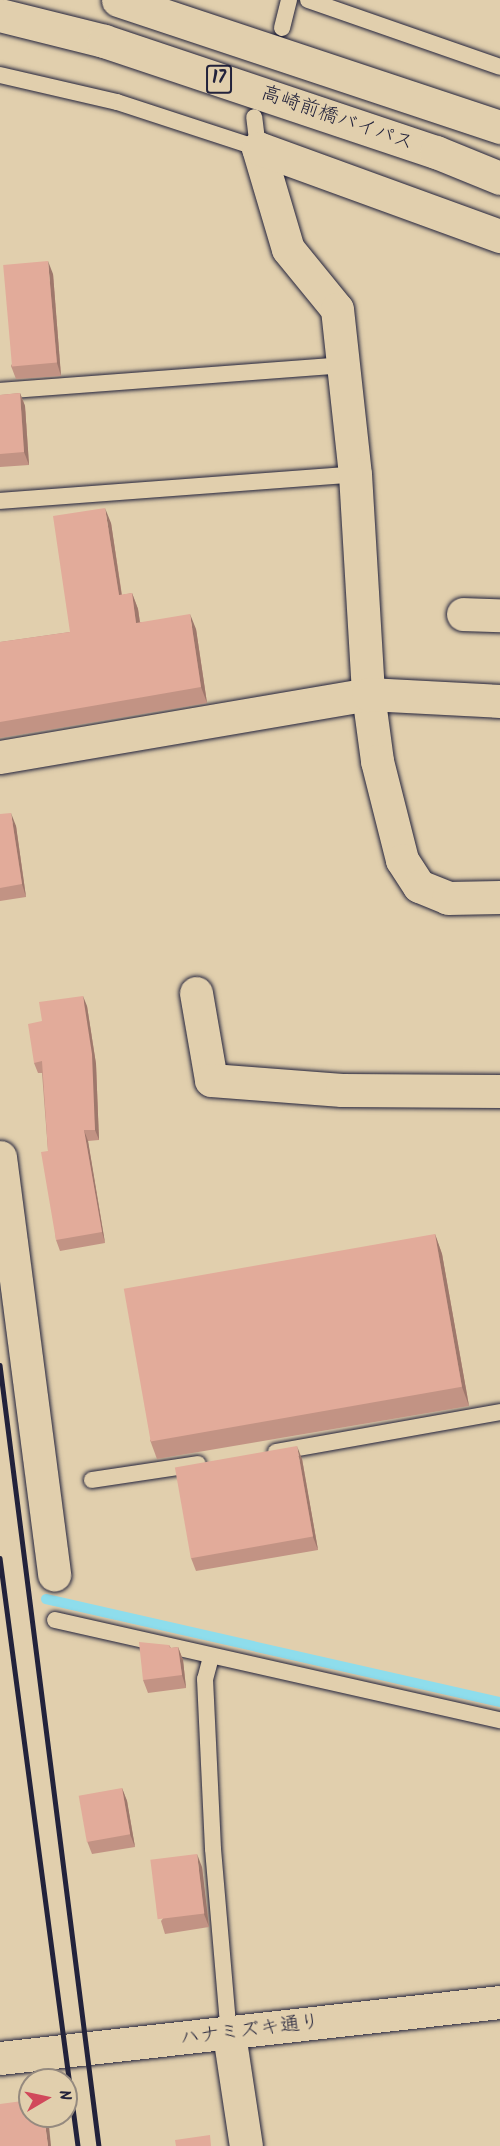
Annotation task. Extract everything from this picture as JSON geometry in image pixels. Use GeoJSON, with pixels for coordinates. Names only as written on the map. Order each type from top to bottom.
{"type":"FeatureCollection","features":[{"type":"Feature","properties":{"kind":"main road","name":"17"},"geometry":{"type":"LineString","coordinates":[[118,0],[500,127]]}},
{"type":"Feature","properties":{"kind":"main road","name":"高崎前橋バイパス"},"geometry":{"type":"LineString","coordinates":[[0,15],[104,41],[436,152],[500,178]]}},
{"type":"Feature","properties":{"kind":"main road"},"geometry":{"type":"LineString","coordinates":[[256,133],[500,236]]}},
{"type":"Feature","properties":{"kind":"main road"},"geometry":{"type":"LineString","coordinates":[[256,133],[288,249],[337,309],[355,474],[368,694],[376,761],[402,860],[419,886],[448,898],[500,897]]}},
{"type":"Feature","properties":{"kind":"main road"},"geometry":{"type":"LineString","coordinates":[[463,614],[500,615]]}},
{"type":"Feature","properties":{"kind":"main road"},"geometry":{"type":"LineString","coordinates":[[0,757],[368,694],[500,701]]}},
{"type":"Feature","properties":{"kind":"main road"},"geometry":{"type":"LineString","coordinates":[[196,993],[211,1080],[342,1090],[500,1091]]}},
{"type":"Feature","properties":{"kind":"main road"},"geometry":{"type":"LineString","coordinates":[[0,1157],[54,1575]]}},
{"type":"Feature","properties":{"kind":"main road","name":"ハナミズキ通り"},"geometry":{"type":"LineString","coordinates":[[0,2058],[500,2002]]}},
{"type":"Feature","properties":{"kind":"main road"},"geometry":{"type":"LineString","coordinates":[[229,2034],[246,2146]]}},
{"type":"Feature","properties":{"kind":"lane"},"geometry":{"type":"LineString","coordinates":[[282,28],[289,0]]}},
{"type":"Feature","properties":{"kind":"lane"},"geometry":{"type":"LineString","coordinates":[[308,0],[500,67]]}},
{"type":"Feature","properties":{"kind":"lane"},"geometry":{"type":"LineString","coordinates":[[0,75],[256,133]]}},
{"type":"Feature","properties":{"kind":"lane"},"geometry":{"type":"LineString","coordinates":[[0,391],[344,365]]}},
{"type":"Feature","properties":{"kind":"lane"},"geometry":{"type":"LineString","coordinates":[[0,501],[355,474]]}},
{"type":"Feature","properties":{"kind":"lane"},"geometry":{"type":"LineString","coordinates":[[257,1455],[500,1412]]}},
{"type":"Feature","properties":{"kind":"lane"},"geometry":{"type":"LineString","coordinates":[[92,1480],[210,1462]]}},
{"type":"Feature","properties":{"kind":"lane"},"geometry":{"type":"LineString","coordinates":[[56,1620],[211,1657],[500,1720]]}},
{"type":"Feature","properties":{"kind":"lane"},"geometry":{"type":"LineString","coordinates":[[211,1657],[204,1679],[213,1849],[229,2034]]}},
{"type":"Feature","properties":{"kind":"building"},"geometry":{"type":"Polygon","coordinates":[[[48,261],[57,363],[12,367],[3,265],[48,261]]]}},
{"type":"Feature","properties":{"kind":"building"},"geometry":{"type":"Polygon","coordinates":[[[20,393],[24,452],[0,454],[0,395],[20,393]]]}},
{"type":"Feature","properties":{"kind":"building"},"geometry":{"type":"Polygon","coordinates":[[[105,508],[119,595],[132,593],[136,623],[190,614],[201,687],[0,722],[0,642],[70,632],[53,516],[105,508]]]}},
{"type":"Feature","properties":{"kind":"building"},"geometry":{"type":"Polygon","coordinates":[[[11,813],[22,884],[0,888],[0,814],[11,813]]]}},
{"type":"Feature","properties":{"kind":"building"},"geometry":{"type":"Polygon","coordinates":[[[83,996],[92,1054],[95,1130],[84,1130],[102,1232],[56,1240],[41,1152],[48,1151],[42,1061],[34,1063],[28,1024],[42,1021],[39,1002],[83,996]]]}},
{"type":"Feature","properties":{"kind":"building"},"geometry":{"type":"Polygon","coordinates":[[[435,1234],[462,1387],[151,1442],[124,1289],[435,1234]]]}},
{"type":"Feature","properties":{"kind":"building"},"geometry":{"type":"Polygon","coordinates":[[[297,1446],[313,1537],[191,1558],[175,1468],[297,1446]]]}},
{"type":"Feature","properties":{"kind":"building"},"geometry":{"type":"Polygon","coordinates":[[[139,1642],[169,1645],[170,1648],[178,1647],[182,1675],[143,1680],[139,1642]]]}},
{"type":"Feature","properties":{"kind":"building"},"geometry":{"type":"Polygon","coordinates":[[[122,1788],[130,1834],[87,1842],[79,1796],[122,1788]]]}},
{"type":"Feature","properties":{"kind":"building"},"geometry":{"type":"Polygon","coordinates":[[[197,1854],[204,1914],[158,1919],[150,1860],[197,1854]]]}},
{"type":"Feature","properties":{"kind":"building"},"geometry":{"type":"Polygon","coordinates":[[[18,2102],[18,2128],[46,2128],[48,2146],[0,2146],[0,2104],[18,2102]]]}},
{"type":"Feature","properties":{"kind":"building"},"geometry":{"type":"Polygon","coordinates":[[[210,2135],[211,2146],[176,2146],[175,2140],[210,2135]]]}},
{"type":"Feature","properties":{"kind":"waterway"},"geometry":{"type":"LineString","coordinates":[[46,1599],[500,1702]]}},
{"type":"Feature","properties":{"kind":"railway"},"geometry":{"type":"LineString","coordinates":[[0,1365],[99,2146]]}},
{"type":"Feature","properties":{"kind":"railway"},"geometry":{"type":"LineString","coordinates":[[0,1558],[78,2146]]}}]}
